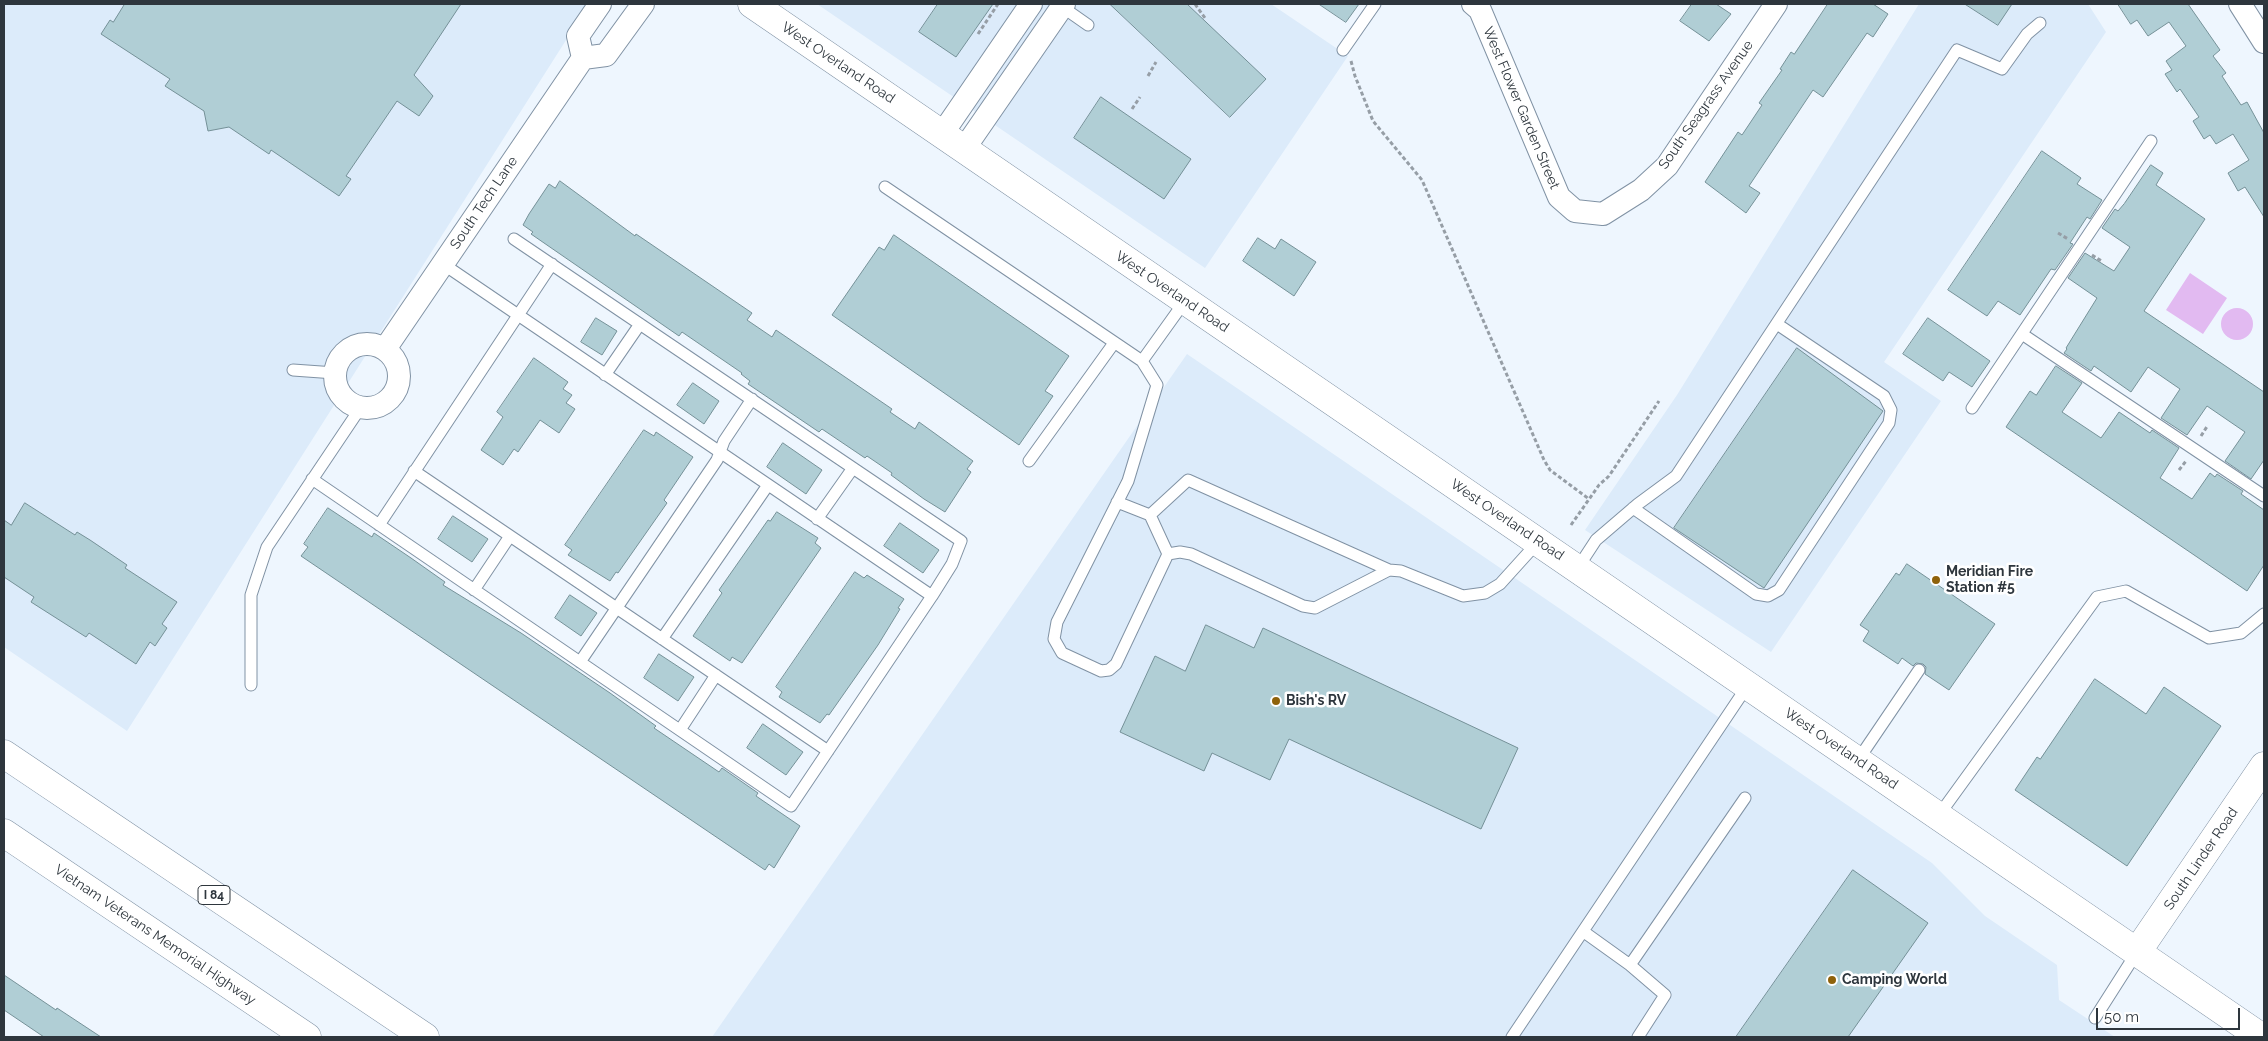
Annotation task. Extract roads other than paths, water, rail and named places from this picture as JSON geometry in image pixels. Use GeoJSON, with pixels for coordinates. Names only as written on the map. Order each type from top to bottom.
{"type":"FeatureCollection","features":[{"type":"Feature","properties":{"kind":"main road","name":"West Overland Road"},"geometry":{"type":"LineString","coordinates":[[752,4],[2262,1037]]}},
{"type":"Feature","properties":{"kind":"main road","name":"I 84"},"geometry":{"type":"LineString","coordinates":[[4,754],[425,1037]]}},
{"type":"Feature","properties":{"kind":"main road","name":"South Linder Road"},"geometry":{"type":"LineString","coordinates":[[2137,952],[2264,766]]}},
{"type":"Feature","properties":{"kind":"main road","name":"Vietnam Veterans Memorial Highway"},"geometry":{"type":"LineString","coordinates":[[4,833],[307,1037]]}},
{"type":"Feature","properties":{"kind":"street"},"geometry":{"type":"LineString","coordinates":[[600,4],[578,36],[583,58],[606,55],[643,4]]}},
{"type":"Feature","properties":{"kind":"street"},"geometry":{"type":"LineString","coordinates":[[942,134],[1031,4]]}},
{"type":"Feature","properties":{"kind":"street","name":"South Seagrass Avenue"},"geometry":{"type":"LineString","coordinates":[[1603,214],[1641,190],[1667,166],[1776,4]]}},
{"type":"Feature","properties":{"kind":"street"},"geometry":{"type":"LineString","coordinates":[[2240,4],[2264,42]]}},
{"type":"Feature","properties":{"kind":"street"},"geometry":{"type":"LineString","coordinates":[[964,149],[1061,5]]}},
{"type":"Feature","properties":{"kind":"street","name":"West Flower Garden Street"},"geometry":{"type":"LineString","coordinates":[[1480,6],[1559,197],[1575,211],[1603,214]]}},
{"type":"Feature","properties":{"kind":"street","name":"South Tech Lane"},"geometry":{"type":"LineString","coordinates":[[385,349],[583,58]]}},
{"type":"Feature","properties":{"kind":"street"},"geometry":{"type":"LineString","coordinates":[[364,344],[375,344],[385,349],[398,366],[400,377],[397,388],[391,398],[372,408],[361,407],[344,398],[339,391],[335,373],[341,357],[353,346],[364,344]]}},
{"type":"Feature","properties":{"kind":"lane"},"geometry":{"type":"LineString","coordinates":[[1344,50],[1375,4]]}},
{"type":"Feature","properties":{"kind":"lane"},"geometry":{"type":"LineString","coordinates":[[1061,5],[1088,25]]}},
{"type":"Feature","properties":{"kind":"lane"},"geometry":{"type":"LineString","coordinates":[[1577,569],[1596,540],[1633,508],[1676,476],[1957,50],[2002,69],[2027,34],[2040,23]]}},
{"type":"Feature","properties":{"kind":"lane"},"geometry":{"type":"LineString","coordinates":[[1972,408],[2151,141]]}},
{"type":"Feature","properties":{"kind":"lane"},"geometry":{"type":"LineString","coordinates":[[885,187],[1142,361],[1157,385],[1128,481],[1057,622],[1054,639],[1062,654],[1101,671],[1108,670],[1116,664],[1168,554]]}},
{"type":"Feature","properties":{"kind":"lane"},"geometry":{"type":"LineString","coordinates":[[312,479],[791,806],[932,596],[952,564],[961,541],[514,239]]}},
{"type":"Feature","properties":{"kind":"lane"},"geometry":{"type":"LineString","coordinates":[[443,264],[932,596]]}},
{"type":"Feature","properties":{"kind":"lane"},"geometry":{"type":"LineString","coordinates":[[379,525],[552,264]]}},
{"type":"Feature","properties":{"kind":"lane"},"geometry":{"type":"LineString","coordinates":[[1142,361],[1185,300]]}},
{"type":"Feature","properties":{"kind":"lane"},"geometry":{"type":"LineString","coordinates":[[605,374],[640,324]]}},
{"type":"Feature","properties":{"kind":"lane"},"geometry":{"type":"LineString","coordinates":[[1633,508],[1756,594],[1768,596],[1779,590],[1889,423],[1891,410],[1884,396],[1776,324]]}},
{"type":"Feature","properties":{"kind":"lane"},"geometry":{"type":"LineString","coordinates":[[2022,334],[2264,496]]}},
{"type":"Feature","properties":{"kind":"lane"},"geometry":{"type":"LineString","coordinates":[[1029,461],[1114,342]]}},
{"type":"Feature","properties":{"kind":"lane"},"geometry":{"type":"LineString","coordinates":[[293,370],[335,373]]}},
{"type":"Feature","properties":{"kind":"lane"},"geometry":{"type":"LineString","coordinates":[[580,662],[716,460],[724,441],[752,399]]}},
{"type":"Feature","properties":{"kind":"lane"},"geometry":{"type":"LineString","coordinates":[[251,685],[250,595],[267,547],[361,407]]}},
{"type":"Feature","properties":{"kind":"lane"},"geometry":{"type":"LineString","coordinates":[[817,519],[853,468]]}},
{"type":"Feature","properties":{"kind":"lane"},"geometry":{"type":"LineString","coordinates":[[414,472],[828,751]]}},
{"type":"Feature","properties":{"kind":"lane"},"geometry":{"type":"LineString","coordinates":[[1150,515],[1188,480],[1388,570],[1401,571],[1463,596],[1485,593],[1500,584],[1538,542]]}},
{"type":"Feature","properties":{"kind":"lane"},"geometry":{"type":"LineString","coordinates":[[662,639],[768,485]]}},
{"type":"Feature","properties":{"kind":"lane"},"geometry":{"type":"LineString","coordinates":[[1117,502],[1150,515],[1168,554]]}},
{"type":"Feature","properties":{"kind":"lane"},"geometry":{"type":"LineString","coordinates":[[474,590],[510,536]]}},
{"type":"Feature","properties":{"kind":"lane"},"geometry":{"type":"LineString","coordinates":[[1168,554],[1180,552],[1191,554],[1303,606],[1316,608],[1388,570]]}},
{"type":"Feature","properties":{"kind":"lane"},"geometry":{"type":"LineString","coordinates":[[1939,815],[2096,597],[2126,590],[2209,638],[2241,633],[2264,614]]}},
{"type":"Feature","properties":{"kind":"lane"},"geometry":{"type":"LineString","coordinates":[[1858,760],[1919,670]]}},
{"type":"Feature","properties":{"kind":"lane"},"geometry":{"type":"LineString","coordinates":[[680,730],[716,675]]}},
{"type":"Feature","properties":{"kind":"lane"},"geometry":{"type":"LineString","coordinates":[[1512,1037],[1748,685]]}},
{"type":"Feature","properties":{"kind":"lane"},"geometry":{"type":"LineString","coordinates":[[1630,965],[1745,798]]}},
{"type":"Feature","properties":{"kind":"lane"},"geometry":{"type":"LineString","coordinates":[[1584,932],[1630,965],[1665,995],[1638,1037]]}},
{"type":"Feature","properties":{"kind":"lane"},"geometry":{"type":"LineString","coordinates":[[2095,1018],[2137,952]]}},
{"type":"Feature","properties":{"kind":"place","name":"Meridian Fire Station #5"},"geometry":{"type":"Point","coordinates":[1936,580]}},
{"type":"Feature","properties":{"kind":"place","name":"Bish's RV"},"geometry":{"type":"Point","coordinates":[1276,701]}},
{"type":"Feature","properties":{"kind":"place","name":"Camping World"},"geometry":{"type":"Point","coordinates":[1832,980]}}]}
